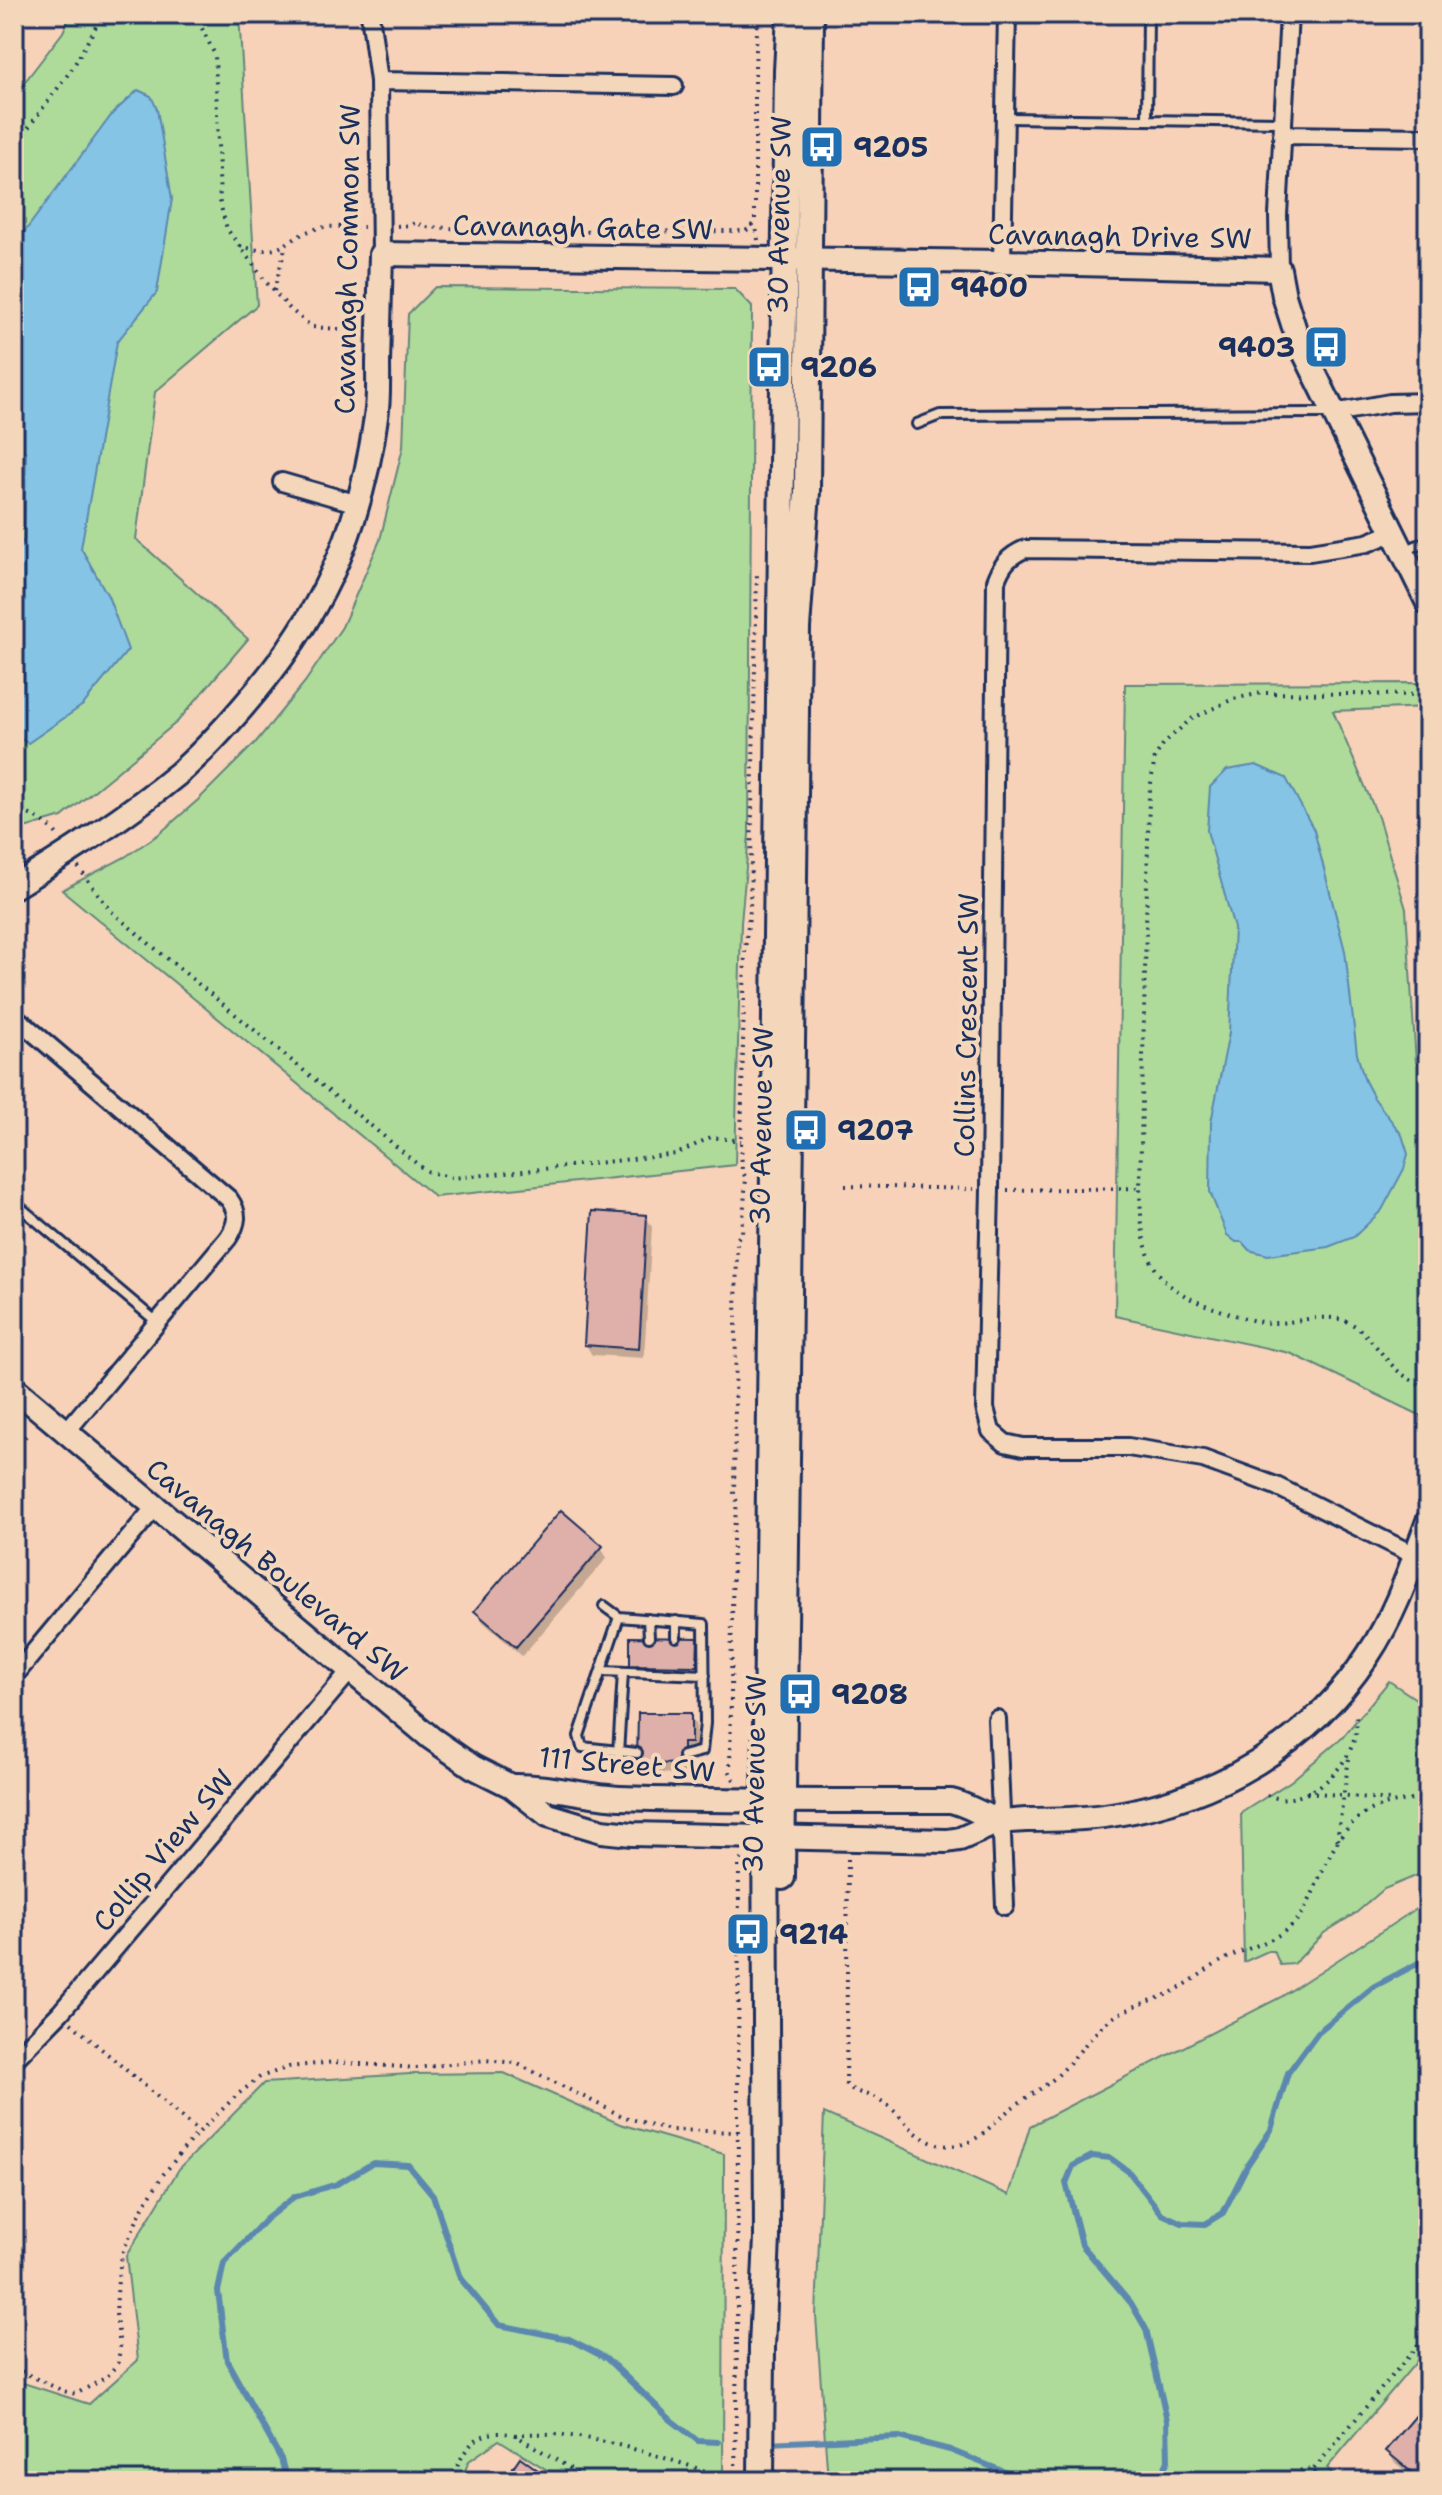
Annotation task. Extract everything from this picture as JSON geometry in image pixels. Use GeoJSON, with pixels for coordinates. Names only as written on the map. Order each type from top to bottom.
{"type":"FeatureCollection","features":[{"type":"Feature","properties":{"kind":"main road","name":"30 Avenue SW"},"geometry":{"type":"LineString","coordinates":[[761,2481],[774,1836],[796,260],[790,14]]}},
{"type":"Feature","properties":{"kind":"main road","name":"30 Avenue SW"},"geometry":{"type":"LineString","coordinates":[[796,260],[811,14]]}},
{"type":"Feature","properties":{"kind":"street","name":"Cavanagh Common SW"},"geometry":{"type":"LineString","coordinates":[[14,887],[134,807],[180,772],[225,727],[296,640],[322,597],[342,550],[358,504],[377,413],[381,254],[379,81],[370,14]]}},
{"type":"Feature","properties":{"kind":"street"},"geometry":{"type":"LineString","coordinates":[[1002,262],[1007,14]]}},
{"type":"Feature","properties":{"kind":"street"},"geometry":{"type":"LineString","coordinates":[[1279,269],[1278,215],[1289,14]]}},
{"type":"Feature","properties":{"kind":"street"},"geometry":{"type":"LineString","coordinates":[[379,81],[674,86]]}},
{"type":"Feature","properties":{"kind":"street"},"geometry":{"type":"LineString","coordinates":[[1282,129],[1428,137]]}},
{"type":"Feature","properties":{"kind":"street","name":"Cavanagh Gate SW"},"geometry":{"type":"LineString","coordinates":[[381,254],[796,260]]}},
{"type":"Feature","properties":{"kind":"street","name":"Cavanagh Drive SW"},"geometry":{"type":"LineString","coordinates":[[796,260],[1279,269],[1298,340],[1428,603]]}},
{"type":"Feature","properties":{"kind":"street"},"geometry":{"type":"LineString","coordinates":[[1334,413],[1390,403],[1428,402]]}},
{"type":"Feature","properties":{"kind":"street"},"geometry":{"type":"LineString","coordinates":[[282,482],[358,504]]}},
{"type":"Feature","properties":{"kind":"street","name":"Collins Crescent SW"},"geometry":{"type":"LineString","coordinates":[[1397,543],[1367,543],[1310,552],[1025,549],[1007,559],[1000,571],[996,581],[985,1408],[991,1431],[1005,1443],[1023,1447],[1128,1447],[1203,1459],[1253,1476],[1422,1558]]}},
{"type":"Feature","properties":{"kind":"street"},"geometry":{"type":"LineString","coordinates":[[14,1016],[229,1199],[235,1208],[235,1227],[228,1238],[66,1432]]}},
{"type":"Feature","properties":{"kind":"street","name":"Cavanagh Boulevard SW"},"geometry":{"type":"LineString","coordinates":[[14,1388],[453,1754],[491,1778],[511,1786]]}},
{"type":"Feature","properties":{"kind":"street"},"geometry":{"type":"LineString","coordinates":[[14,1676],[155,1507]]}},
{"type":"Feature","properties":{"kind":"street"},"geometry":{"type":"LineString","coordinates":[[774,1836],[947,1841],[960,1839],[1001,1821],[1062,1820],[1158,1806],[1207,1789],[1247,1769],[1309,1723],[1343,1689],[1369,1655],[1422,1558],[1428,1521]]}},
{"type":"Feature","properties":{"kind":"street","name":"Collip View SW"},"geometry":{"type":"LineString","coordinates":[[14,2060],[60,2013],[350,1671]]}},
{"type":"Feature","properties":{"kind":"street"},"geometry":{"type":"LineString","coordinates":[[997,1719],[1005,1906]]}},
{"type":"Feature","properties":{"kind":"street","name":"111 Street SW"},"geometry":{"type":"LineString","coordinates":[[511,1786],[547,1786],[611,1797],[774,1802]]}},
{"type":"Feature","properties":{"kind":"street","name":"111 Street SW"},"geometry":{"type":"LineString","coordinates":[[511,1786],[548,1815],[602,1831],[653,1835],[774,1836]]}},
{"type":"Feature","properties":{"kind":"street"},"geometry":{"type":"LineString","coordinates":[[774,1802],[951,1801],[967,1804],[1001,1821]]}},
{"type":"Feature","properties":{"kind":"lane"},"geometry":{"type":"LineString","coordinates":[[1147,120],[1148,14]]}},
{"type":"Feature","properties":{"kind":"lane"},"geometry":{"type":"LineString","coordinates":[[1004,118],[1147,120],[1282,129]]}},
{"type":"Feature","properties":{"kind":"lane"},"geometry":{"type":"LineString","coordinates":[[917,424],[940,415],[1334,413]]}},
{"type":"Feature","properties":{"kind":"lane"},"geometry":{"type":"LineString","coordinates":[[1397,543],[1428,541]]}},
{"type":"Feature","properties":{"kind":"lane"},"geometry":{"type":"LineString","coordinates":[[14,1202],[157,1322]]}},
{"type":"Feature","properties":{"kind":"lane"},"geometry":{"type":"LineString","coordinates":[[604,1606],[619,1617],[704,1624],[705,1723],[702,1751],[683,1756]]}},
{"type":"Feature","properties":{"kind":"lane"},"geometry":{"type":"LineString","coordinates":[[619,1617],[579,1736],[582,1747],[637,1753]]}},
{"type":"Feature","properties":{"kind":"lane"},"geometry":{"type":"LineString","coordinates":[[648,1619],[649,1637]]}},
{"type":"Feature","properties":{"kind":"lane"},"geometry":{"type":"LineString","coordinates":[[676,1621],[676,1637]]}},
{"type":"Feature","properties":{"kind":"lane"},"geometry":{"type":"LineString","coordinates":[[603,1671],[677,1670],[705,1675]]}},
{"type":"Feature","properties":{"kind":"lane"},"geometry":{"type":"LineString","coordinates":[[618,1753],[623,1673]]}},
{"type":"Feature","properties":{"kind":"path"},"geometry":{"type":"LineString","coordinates":[[14,147],[72,69],[103,14]]}},
{"type":"Feature","properties":{"kind":"path"},"geometry":{"type":"LineString","coordinates":[[195,14],[215,55],[220,203],[227,229],[274,291],[312,327],[352,330]]}},
{"type":"Feature","properties":{"kind":"path"},"geometry":{"type":"LineString","coordinates":[[412,225],[415,222],[425,227],[553,232],[746,231],[754,226],[755,220],[758,14]]}},
{"type":"Feature","properties":{"kind":"path"},"geometry":{"type":"LineString","coordinates":[[240,246],[262,252],[286,245],[318,229],[333,226],[359,228]]}},
{"type":"Feature","properties":{"kind":"path"},"geometry":{"type":"LineString","coordinates":[[274,291],[286,245]]}},
{"type":"Feature","properties":{"kind":"path"},"geometry":{"type":"LineString","coordinates":[[734,1777],[730,1772],[733,1539],[737,1502],[734,1495],[737,1239],[742,1233],[746,1178],[742,1171],[741,1141],[745,949],[750,909],[757,563]]}},
{"type":"Feature","properties":{"kind":"path"},"geometry":{"type":"LineString","coordinates":[[1428,695],[1249,694],[1191,719],[1176,730],[1155,757],[1149,796],[1140,1188],[1145,1248],[1163,1280],[1180,1292],[1204,1305],[1255,1321],[1272,1323],[1312,1317],[1343,1320],[1368,1338],[1397,1371],[1428,1388]]}},
{"type":"Feature","properties":{"kind":"path"},"geometry":{"type":"LineString","coordinates":[[14,809],[39,818],[62,841]]}},
{"type":"Feature","properties":{"kind":"path"},"geometry":{"type":"LineString","coordinates":[[74,862],[111,911],[426,1171],[453,1178],[506,1173],[677,1154],[711,1137],[741,1141]]}},
{"type":"Feature","properties":{"kind":"path"},"geometry":{"type":"LineString","coordinates":[[845,1186],[974,1189]]}},
{"type":"Feature","properties":{"kind":"path"},"geometry":{"type":"LineString","coordinates":[[1005,1190],[1140,1188]]}},
{"type":"Feature","properties":{"kind":"path"},"geometry":{"type":"LineString","coordinates":[[14,1449],[26,1436]]}},
{"type":"Feature","properties":{"kind":"path"},"geometry":{"type":"LineString","coordinates":[[1336,1842],[1349,1757],[1357,1736],[1356,1716]]}},
{"type":"Feature","properties":{"kind":"path"},"geometry":{"type":"LineString","coordinates":[[1267,1795],[1278,1799],[1305,1792],[1333,1775],[1349,1757]]}},
{"type":"Feature","properties":{"kind":"path"},"geometry":{"type":"LineString","coordinates":[[1305,1792],[1394,1801],[1428,1799]]}},
{"type":"Feature","properties":{"kind":"path"},"geometry":{"type":"LineString","coordinates":[[849,1854],[846,2084],[855,2091],[876,2098],[896,2112],[912,2132],[941,2146],[961,2145],[990,2129],[1022,2100],[1046,2086],[1115,2016],[1169,1993],[1228,1957],[1265,1943],[1285,1931],[1301,1914],[1336,1842],[1359,1817],[1394,1801]]}},
{"type":"Feature","properties":{"kind":"path"},"geometry":{"type":"LineString","coordinates":[[735,2481],[739,1863],[745,1856]]}},
{"type":"Feature","properties":{"kind":"path"},"geometry":{"type":"LineString","coordinates":[[60,2013],[199,2132]]}},
{"type":"Feature","properties":{"kind":"path"},"geometry":{"type":"LineString","coordinates":[[14,2368],[76,2394],[107,2377],[118,2363],[120,2347],[116,2314],[123,2251],[143,2207],[162,2176],[199,2132],[237,2095],[260,2077],[289,2067],[334,2062],[416,2068],[485,2060],[516,2063],[624,2117],[670,2130],[739,2132]]}},
{"type":"Feature","properties":{"kind":"path"},"geometry":{"type":"LineString","coordinates":[[1288,2481],[1297,2471],[1314,2469],[1428,2333]]}},
{"type":"Feature","properties":{"kind":"path"},"geometry":{"type":"LineString","coordinates":[[451,2481],[460,2458],[476,2440],[495,2433],[515,2435],[539,2432],[584,2437],[718,2478]]}},
{"type":"Feature","properties":{"kind":"path"},"geometry":{"type":"LineString","coordinates":[[515,2435],[591,2481]]}},
{"type":"Feature","properties":{"kind":"path"},"geometry":{"type":"LineString","coordinates":[[1314,2469],[1315,2481]]}},
{"type":"Feature","properties":{"kind":"green space"},"geometry":{"type":"Polygon","coordinates":[[[71,14],[239,14],[257,305],[155,392],[136,539],[248,639],[178,721],[117,772],[62,817],[14,831],[14,96],[63,32],[71,14]]]}},
{"type":"Feature","properties":{"kind":"green space"},"geometry":{"type":"Polygon","coordinates":[[[435,287],[735,289],[752,307],[749,834],[741,923],[735,1165],[435,1197],[62,890],[125,857],[159,834],[198,800],[256,742],[305,682],[342,627],[380,540],[403,447],[408,314],[435,287]]]}},
{"type":"Feature","properties":{"kind":"green space"},"geometry":{"type":"Polygon","coordinates":[[[1428,683],[1428,707],[1333,711],[1378,817],[1406,909],[1416,1063],[1428,1065],[1426,1418],[1290,1353],[1115,1316],[1125,684],[1428,683]]]}},
{"type":"Feature","properties":{"kind":"green space"},"geometry":{"type":"Polygon","coordinates":[[[1389,1681],[1428,1707],[1428,1871],[1384,1889],[1356,1913],[1324,1933],[1294,1964],[1280,1965],[1274,1951],[1244,1962],[1241,1813],[1291,1781],[1342,1738],[1389,1681]]]}},
{"type":"Feature","properties":{"kind":"green space"},"geometry":{"type":"Polygon","coordinates":[[[1428,1901],[1428,2348],[1327,2468],[1341,2481],[828,2481],[816,2316],[824,2113],[1009,2195],[1030,2126],[1281,1997],[1428,1901]]]}},
{"type":"Feature","properties":{"kind":"green space"},"geometry":{"type":"Polygon","coordinates":[[[504,2073],[620,2124],[724,2154],[723,2481],[565,2481],[499,2440],[469,2461],[461,2481],[14,2481],[14,2380],[89,2404],[138,2360],[126,2256],[179,2169],[264,2083],[410,2074],[504,2073]]]}},
{"type":"Feature","properties":{"kind":"water"},"geometry":{"type":"Polygon","coordinates":[[[138,90],[151,96],[157,109],[172,199],[157,292],[117,342],[81,548],[108,596],[128,650],[83,705],[28,743],[14,735],[14,552],[24,540],[26,453],[14,436],[14,246],[113,113],[138,90]]]}},
{"type":"Feature","properties":{"kind":"water"},"geometry":{"type":"Polygon","coordinates":[[[1256,765],[1286,778],[1314,830],[1345,951],[1357,1054],[1365,1081],[1402,1135],[1408,1154],[1404,1169],[1382,1210],[1354,1237],[1328,1247],[1268,1255],[1249,1250],[1242,1242],[1236,1242],[1227,1235],[1210,1192],[1211,1122],[1229,1033],[1234,928],[1207,831],[1210,787],[1227,770],[1256,765]]]}},
{"type":"Feature","properties":{"kind":"building"},"geometry":{"type":"Polygon","coordinates":[[[592,1211],[647,1215],[639,1349],[584,1345],[592,1211]]]}},
{"type":"Feature","properties":{"kind":"building"},"geometry":{"type":"Polygon","coordinates":[[[561,1510],[603,1546],[516,1647],[474,1611],[561,1510]]]}},
{"type":"Feature","properties":{"kind":"building"},"geometry":{"type":"Polygon","coordinates":[[[630,1637],[698,1638],[697,1666],[630,1665],[630,1637]]]}},
{"type":"Feature","properties":{"kind":"building"},"geometry":{"type":"Polygon","coordinates":[[[638,1713],[691,1713],[691,1743],[683,1743],[683,1764],[637,1763],[638,1713]]]}},
{"type":"Feature","properties":{"kind":"building"},"geometry":{"type":"Polygon","coordinates":[[[1418,2413],[1428,2422],[1428,2481],[1422,2481],[1386,2451],[1418,2413]]]}},
{"type":"Feature","properties":{"kind":"building"},"geometry":{"type":"Polygon","coordinates":[[[520,2457],[553,2481],[495,2481],[502,2472],[507,2476],[520,2457]]]}},
{"type":"Feature","properties":{"kind":"waterway"},"geometry":{"type":"LineString","coordinates":[[1158,2481],[1168,2461],[1167,2420],[1146,2329],[1131,2303],[1082,2245],[1066,2183],[1073,2166],[1092,2156],[1110,2158],[1129,2172],[1162,2214],[1182,2223],[1205,2224],[1223,2213],[1248,2164],[1271,2130],[1288,2073],[1318,2032],[1373,1987],[1428,1958]]}},
{"type":"Feature","properties":{"kind":"waterway"},"geometry":{"type":"LineString","coordinates":[[287,2481],[281,2459],[227,2361],[218,2291],[224,2263],[266,2219],[294,2197],[337,2184],[373,2163],[408,2165],[433,2195],[460,2278],[499,2325],[569,2339],[606,2358],[671,2420],[698,2441],[718,2442]]}},
{"type":"Feature","properties":{"kind":"waterway"},"geometry":{"type":"LineString","coordinates":[[767,2443],[899,2437],[950,2450],[1027,2481]]}},
{"type":"Feature","properties":{"kind":"place","name":"9205"},"geometry":{"type":"Point","coordinates":[822,147]}},
{"type":"Feature","properties":{"kind":"place","name":"9400"},"geometry":{"type":"Point","coordinates":[919,287]}},
{"type":"Feature","properties":{"kind":"place","name":"9403"},"geometry":{"type":"Point","coordinates":[1326,347]}},
{"type":"Feature","properties":{"kind":"place","name":"9206"},"geometry":{"type":"Point","coordinates":[769,367]}},
{"type":"Feature","properties":{"kind":"place","name":"9207"},"geometry":{"type":"Point","coordinates":[806,1130]}},
{"type":"Feature","properties":{"kind":"place","name":"9208"},"geometry":{"type":"Point","coordinates":[800,1694]}},
{"type":"Feature","properties":{"kind":"place","name":"9214"},"geometry":{"type":"Point","coordinates":[748,1934]}}]}
